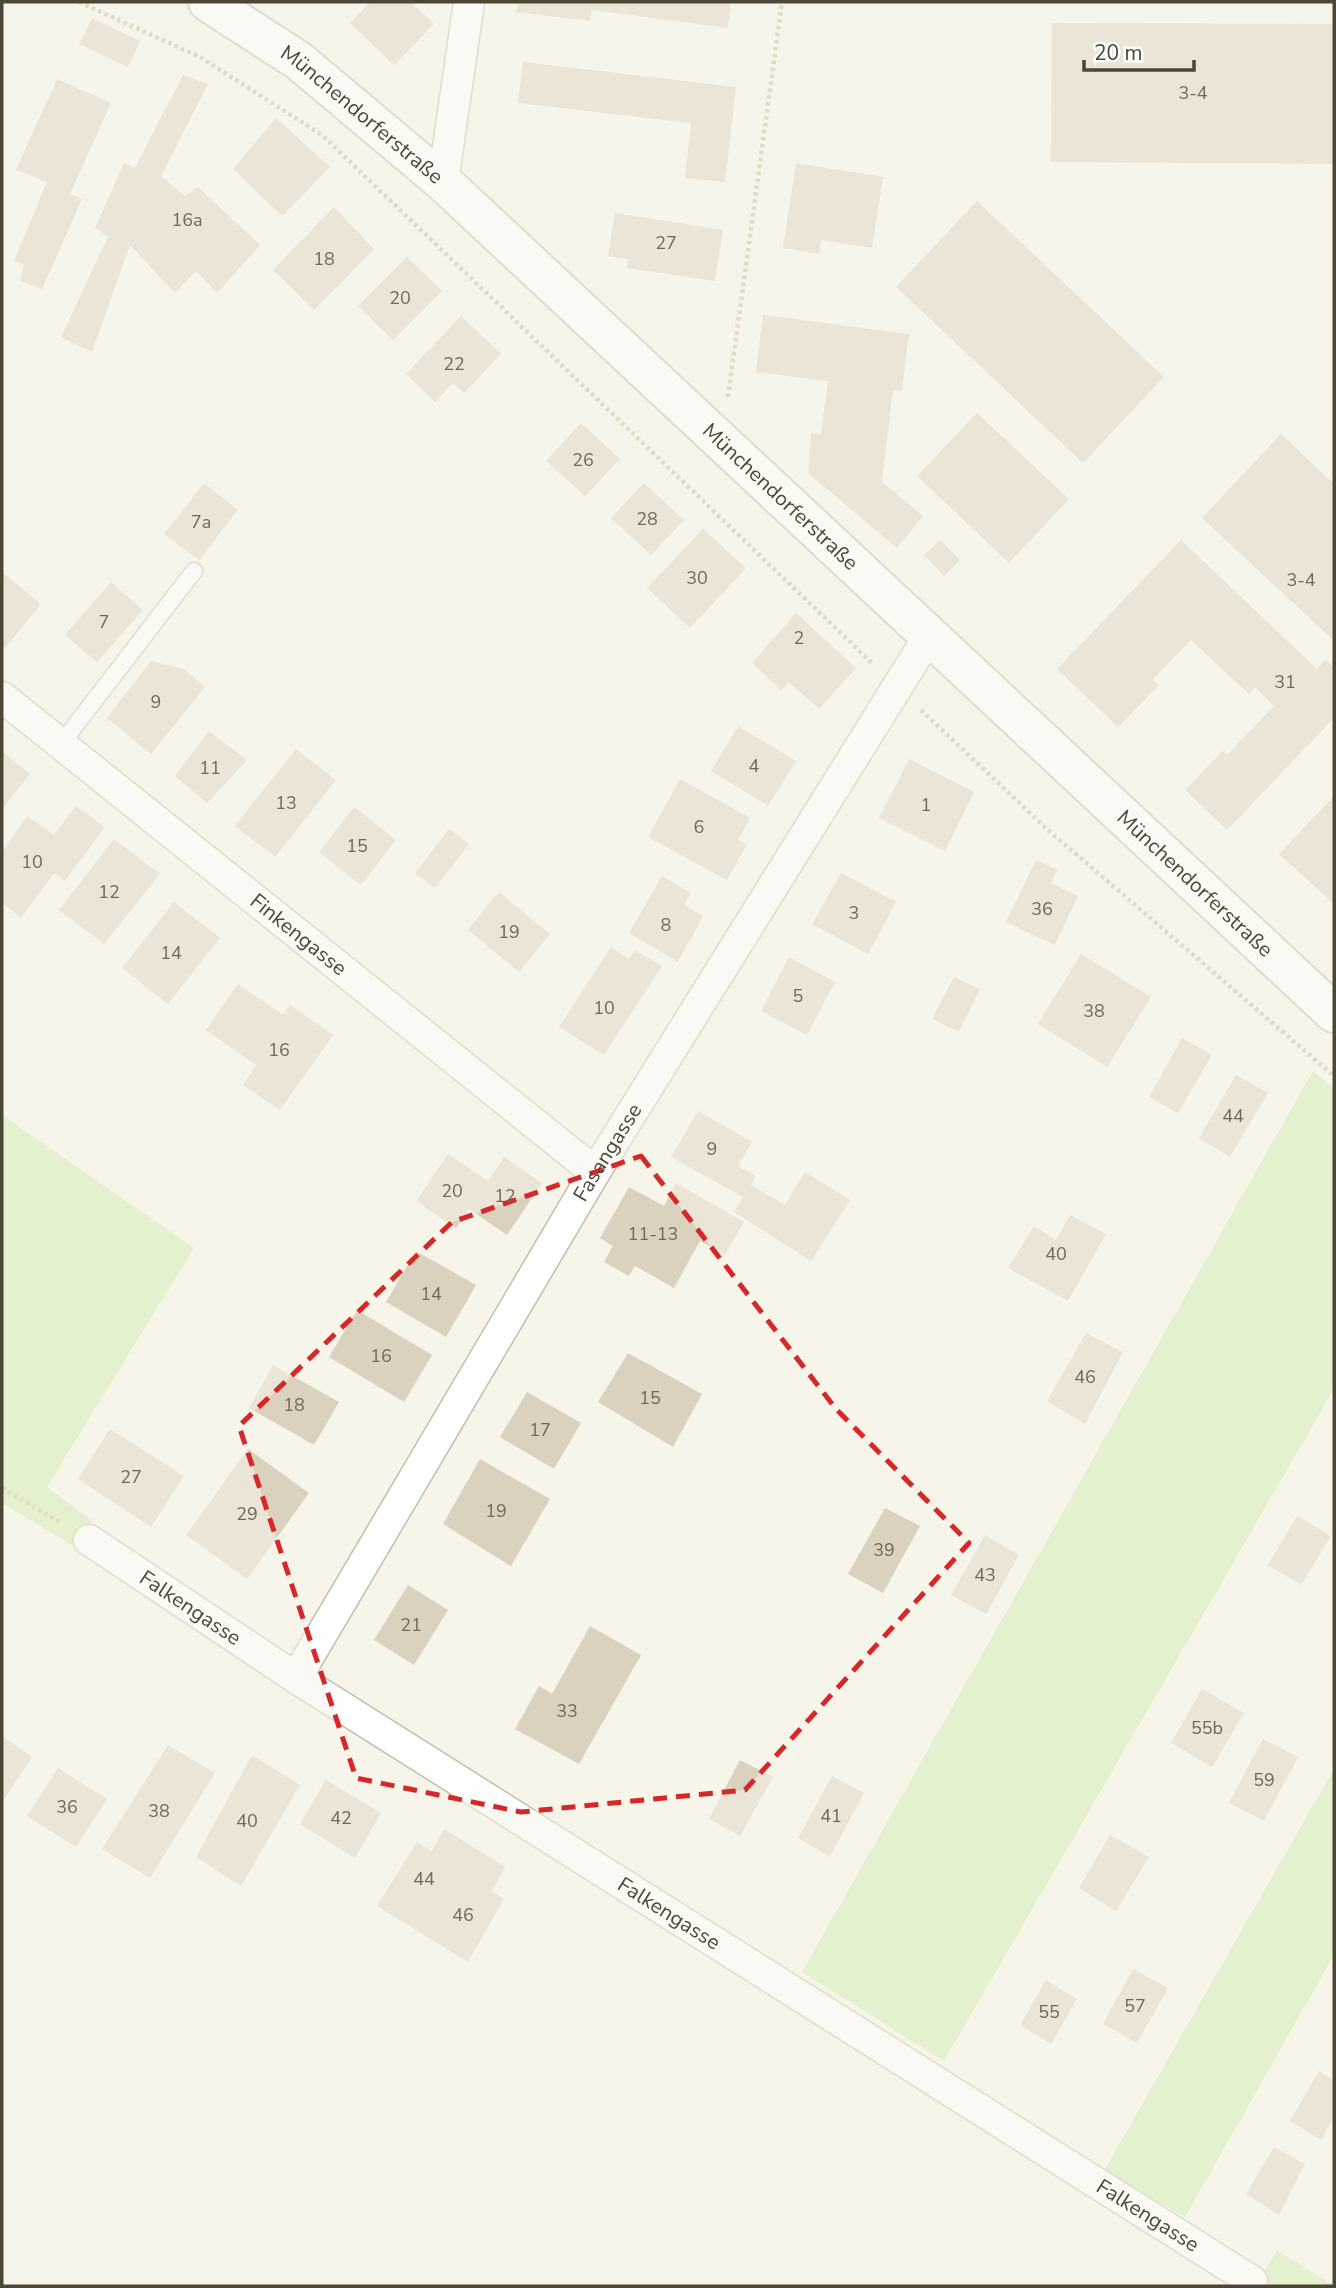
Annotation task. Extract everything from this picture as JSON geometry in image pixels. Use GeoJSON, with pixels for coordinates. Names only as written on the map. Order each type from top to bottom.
{"type":"FeatureCollection","features":[{"type":"Feature","properties":{"kind":"street","name":"Münchendorferstraße"},"geometry":{"type":"LineString","coordinates":[[208,2],[299,61],[443,182],[1334,1013]]}},
{"type":"Feature","properties":{"kind":"street"},"geometry":{"type":"LineString","coordinates":[[443,182],[469,2]]}},
{"type":"Feature","properties":{"kind":"street","name":"Fasangasse"},"geometry":{"type":"LineString","coordinates":[[296,1678],[594,1172],[929,636]]}},
{"type":"Feature","properties":{"kind":"street","name":"Finkengasse"},"geometry":{"type":"LineString","coordinates":[[2,697],[594,1172]]}},
{"type":"Feature","properties":{"kind":"street","name":"Falkengasse"},"geometry":{"type":"LineString","coordinates":[[89,1540],[296,1678],[1252,2281]]}},
{"type":"Feature","properties":{"kind":"lane"},"geometry":{"type":"LineString","coordinates":[[61,744],[194,571]]}},
{"type":"Feature","properties":{"kind":"path"},"geometry":{"type":"LineString","coordinates":[[79,2],[200,57],[322,135],[1049,831],[1334,1076]]}},
{"type":"Feature","properties":{"kind":"path"},"geometry":{"type":"LineString","coordinates":[[723,443],[782,2]]}},
{"type":"Feature","properties":{"kind":"path"},"geometry":{"type":"LineString","coordinates":[[2,1488],[89,1540]]}},
{"type":"Feature","properties":{"kind":"highlighted area"},"geometry":{"type":"Polygon","coordinates":[[[641,1156],[836,1409],[969,1543],[745,1790],[521,1812],[356,1778],[239,1426],[452,1222],[641,1156]]]}},
{"type":"Feature","properties":{"kind":"green space"},"geometry":{"type":"Polygon","coordinates":[[[1313,1071],[1334,1089],[1334,1389],[944,2061],[802,1972],[1313,1071]]]}},
{"type":"Feature","properties":{"kind":"green space"},"geometry":{"type":"Polygon","coordinates":[[[2,1115],[194,1248],[47,1487],[92,1521],[75,1547],[2,1503],[2,1115]]]}},
{"type":"Feature","properties":{"kind":"green space"},"geometry":{"type":"Polygon","coordinates":[[[1334,1769],[1334,1955],[1185,2217],[1104,2171],[1334,1769]]]}},
{"type":"Feature","properties":{"kind":"green space"},"geometry":{"type":"Polygon","coordinates":[[[1277,2250],[1334,2286],[1256,2286],[1277,2250]]]}},
{"type":"Feature","properties":{"kind":"building"},"geometry":{"type":"Polygon","coordinates":[[[370,2],[411,2],[434,24],[394,65],[350,23],[370,2]]]}},
{"type":"Feature","properties":{"kind":"building"},"geometry":{"type":"Polygon","coordinates":[[[518,2],[731,2],[728,28],[592,10],[590,21],[516,12],[518,2]]]}},
{"type":"Feature","properties":{"kind":"building"},"geometry":{"type":"Polygon","coordinates":[[[92,18],[140,41],[128,67],[79,44],[92,18]]]}},
{"type":"Feature","properties":{"kind":"building"},"geometry":{"type":"Polygon","coordinates":[[[1052,23],[1334,24],[1334,164],[1051,162],[1052,23]]]}},
{"type":"Feature","properties":{"kind":"building"},"geometry":{"type":"Polygon","coordinates":[[[523,62],[736,87],[725,182],[685,178],[691,123],[518,103],[523,62]]]}},
{"type":"Feature","properties":{"kind":"building"},"geometry":{"type":"Polygon","coordinates":[[[183,75],[208,84],[161,176],[185,196],[198,187],[260,245],[217,293],[196,271],[175,293],[130,245],[92,352],[61,337],[108,237],[95,228],[124,163],[135,168],[183,75]]]}},
{"type":"Feature","properties":{"kind":"building"},"geometry":{"type":"Polygon","coordinates":[[[57,79],[111,103],[70,194],[82,199],[42,289],[20,281],[24,265],[14,261],[47,182],[16,170],[57,79]]]}},
{"type":"Feature","properties":{"kind":"building"},"geometry":{"type":"Polygon","coordinates":[[[276,118],[330,167],[282,216],[233,169],[276,118]]]}},
{"type":"Feature","properties":{"kind":"building"},"geometry":{"type":"Polygon","coordinates":[[[796,163],[883,177],[872,248],[821,240],[819,254],[783,248],[796,163]]]}},
{"type":"Feature","properties":{"kind":"building"},"geometry":{"type":"Polygon","coordinates":[[[977,201],[1164,377],[1083,463],[896,287],[977,201]]]}},
{"type":"Feature","properties":{"kind":"building"},"geometry":{"type":"Polygon","coordinates":[[[334,207],[374,249],[314,310],[273,270],[334,207]]]}},
{"type":"Feature","properties":{"kind":"building"},"geometry":{"type":"Polygon","coordinates":[[[615,213],[723,230],[715,281],[627,268],[628,259],[608,256],[615,213]]]}},
{"type":"Feature","properties":{"kind":"building"},"geometry":{"type":"Polygon","coordinates":[[[407,257],[442,291],[393,340],[358,306],[407,257]]]}},
{"type":"Feature","properties":{"kind":"building"},"geometry":{"type":"Polygon","coordinates":[[[763,315],[909,334],[902,391],[893,390],[882,482],[923,516],[897,548],[808,473],[811,433],[821,434],[828,381],[756,372],[763,315]]]}},
{"type":"Feature","properties":{"kind":"building"},"geometry":{"type":"Polygon","coordinates":[[[461,316],[501,354],[464,393],[453,383],[435,402],[406,374],[461,316]]]}},
{"type":"Feature","properties":{"kind":"building"},"geometry":{"type":"Polygon","coordinates":[[[977,413],[1069,499],[1009,563],[917,476],[977,413]]]}},
{"type":"Feature","properties":{"kind":"building"},"geometry":{"type":"Polygon","coordinates":[[[581,423],[620,459],[585,496],[546,461],[581,423]]]}},
{"type":"Feature","properties":{"kind":"building"},"geometry":{"type":"Polygon","coordinates":[[[1281,434],[1334,484],[1334,641],[1202,518],[1281,434]]]}},
{"type":"Feature","properties":{"kind":"building"},"geometry":{"type":"Polygon","coordinates":[[[204,483],[238,510],[199,560],[164,534],[204,483]]]}},
{"type":"Feature","properties":{"kind":"building"},"geometry":{"type":"Polygon","coordinates":[[[644,483],[684,520],[651,555],[611,518],[644,483]]]}},
{"type":"Feature","properties":{"kind":"building"},"geometry":{"type":"Polygon","coordinates":[[[703,529],[746,568],[690,628],[647,588],[703,529]]]}},
{"type":"Feature","properties":{"kind":"building"},"geometry":{"type":"Polygon","coordinates":[[[940,540],[960,560],[944,576],[924,555],[940,540]]]}},
{"type":"Feature","properties":{"kind":"building"},"geometry":{"type":"Polygon","coordinates":[[[1181,540],[1317,669],[1326,660],[1334,668],[1334,718],[1227,830],[1185,790],[1223,751],[1227,755],[1274,706],[1255,687],[1249,694],[1191,640],[1153,679],[1159,685],[1118,727],[1057,669],[1181,540]]]}},
{"type":"Feature","properties":{"kind":"building"},"geometry":{"type":"Polygon","coordinates":[[[2,572],[41,604],[5,648],[2,645],[2,572]]]}},
{"type":"Feature","properties":{"kind":"building"},"geometry":{"type":"Polygon","coordinates":[[[111,582],[143,610],[97,662],[65,635],[111,582]]]}},
{"type":"Feature","properties":{"kind":"building"},"geometry":{"type":"Polygon","coordinates":[[[796,613],[856,668],[819,709],[789,682],[781,690],[752,663],[796,613]]]}},
{"type":"Feature","properties":{"kind":"building"},"geometry":{"type":"Polygon","coordinates":[[[151,661],[184,669],[205,687],[151,754],[107,718],[151,661]]]}},
{"type":"Feature","properties":{"kind":"building"},"geometry":{"type":"Polygon","coordinates":[[[738,726],[796,761],[768,806],[711,771],[738,726]]]}},
{"type":"Feature","properties":{"kind":"building"},"geometry":{"type":"Polygon","coordinates":[[[209,731],[247,760],[207,803],[175,776],[209,731]]]}},
{"type":"Feature","properties":{"kind":"building"},"geometry":{"type":"Polygon","coordinates":[[[296,749],[336,780],[275,857],[235,826],[296,749]]]}},
{"type":"Feature","properties":{"kind":"building"},"geometry":{"type":"Polygon","coordinates":[[[2,751],[30,774],[2,809],[2,751]]]}},
{"type":"Feature","properties":{"kind":"building"},"geometry":{"type":"Polygon","coordinates":[[[909,759],[974,792],[945,851],[879,818],[909,759]]]}},
{"type":"Feature","properties":{"kind":"building"},"geometry":{"type":"Polygon","coordinates":[[[680,779],[750,818],[738,840],[747,844],[727,880],[648,837],[680,779]]]}},
{"type":"Feature","properties":{"kind":"building"},"geometry":{"type":"Polygon","coordinates":[[[1334,796],[1334,904],[1279,854],[1334,796]]]}},
{"type":"Feature","properties":{"kind":"building"},"geometry":{"type":"Polygon","coordinates":[[[76,806],[105,827],[65,881],[54,873],[21,918],[2,903],[2,852],[27,816],[54,835],[76,806]]]}},
{"type":"Feature","properties":{"kind":"building"},"geometry":{"type":"Polygon","coordinates":[[[354,807],[396,840],[361,885],[319,852],[354,807]]]}},
{"type":"Feature","properties":{"kind":"building"},"geometry":{"type":"Polygon","coordinates":[[[449,829],[469,844],[435,888],[415,873],[449,829]]]}},
{"type":"Feature","properties":{"kind":"building"},"geometry":{"type":"Polygon","coordinates":[[[114,839],[160,874],[104,944],[59,910],[114,839]]]}},
{"type":"Feature","properties":{"kind":"building"},"geometry":{"type":"Polygon","coordinates":[[[1036,860],[1057,870],[1051,883],[1078,896],[1055,945],[1006,922],[1036,860]]]}},
{"type":"Feature","properties":{"kind":"building"},"geometry":{"type":"Polygon","coordinates":[[[841,873],[896,902],[868,954],[812,924],[841,873]]]}},
{"type":"Feature","properties":{"kind":"building"},"geometry":{"type":"Polygon","coordinates":[[[662,876],[691,893],[684,905],[703,916],[678,962],[629,933],[662,876]]]}},
{"type":"Feature","properties":{"kind":"building"},"geometry":{"type":"Polygon","coordinates":[[[499,892],[550,934],[519,972],[468,930],[499,892]]]}},
{"type":"Feature","properties":{"kind":"building"},"geometry":{"type":"Polygon","coordinates":[[[174,902],[220,938],[168,1004],[122,968],[174,902]]]}},
{"type":"Feature","properties":{"kind":"building"},"geometry":{"type":"Polygon","coordinates":[[[611,947],[629,959],[635,950],[662,966],[604,1055],[559,1027],[611,947]]]}},
{"type":"Feature","properties":{"kind":"building"},"geometry":{"type":"Polygon","coordinates":[[[1081,954],[1151,997],[1107,1067],[1038,1024],[1081,954]]]}},
{"type":"Feature","properties":{"kind":"building"},"geometry":{"type":"Polygon","coordinates":[[[789,957],[835,982],[807,1035],[761,1011],[789,957]]]}},
{"type":"Feature","properties":{"kind":"building"},"geometry":{"type":"Polygon","coordinates":[[[954,977],[980,989],[959,1032],[932,1019],[954,977]]]}},
{"type":"Feature","properties":{"kind":"building"},"geometry":{"type":"Polygon","coordinates":[[[238,984],[283,1015],[290,1005],[333,1035],[280,1110],[243,1085],[256,1065],[206,1030],[238,984]]]}},
{"type":"Feature","properties":{"kind":"building"},"geometry":{"type":"Polygon","coordinates":[[[1182,1038],[1212,1055],[1178,1113],[1149,1097],[1182,1038]]]}},
{"type":"Feature","properties":{"kind":"building"},"geometry":{"type":"Polygon","coordinates":[[[1236,1075],[1268,1093],[1230,1157],[1199,1138],[1236,1075]]]}},
{"type":"Feature","properties":{"kind":"building"},"geometry":{"type":"Polygon","coordinates":[[[698,1111],[752,1142],[738,1166],[756,1176],[751,1185],[785,1205],[805,1172],[850,1200],[811,1261],[734,1212],[743,1197],[671,1157],[698,1111]]]}},
{"type":"Feature","properties":{"kind":"building"},"geometry":{"type":"Polygon","coordinates":[[[448,1154],[488,1181],[504,1157],[542,1183],[507,1235],[469,1209],[456,1228],[416,1201],[448,1154]]]}},
{"type":"Feature","properties":{"kind":"building"},"geometry":{"type":"Polygon","coordinates":[[[676,1183],[744,1222],[725,1255],[700,1241],[674,1288],[635,1266],[629,1276],[604,1262],[613,1246],[600,1238],[629,1187],[664,1206],[676,1183]]]}},
{"type":"Feature","properties":{"kind":"building"},"geometry":{"type":"Polygon","coordinates":[[[1070,1215],[1106,1234],[1068,1301],[1008,1268],[1034,1226],[1056,1240],[1070,1215]]]}},
{"type":"Feature","properties":{"kind":"building"},"geometry":{"type":"Polygon","coordinates":[[[416,1251],[476,1285],[446,1337],[386,1302],[416,1251]]]}},
{"type":"Feature","properties":{"kind":"building"},"geometry":{"type":"Polygon","coordinates":[[[357,1310],[432,1355],[404,1402],[329,1357],[357,1310]]]}},
{"type":"Feature","properties":{"kind":"building"},"geometry":{"type":"Polygon","coordinates":[[[1086,1333],[1123,1352],[1085,1424],[1047,1401],[1086,1333]]]}},
{"type":"Feature","properties":{"kind":"building"},"geometry":{"type":"Polygon","coordinates":[[[628,1353],[702,1394],[673,1447],[598,1402],[628,1353]]]}},
{"type":"Feature","properties":{"kind":"building"},"geometry":{"type":"Polygon","coordinates":[[[273,1365],[339,1402],[314,1445],[249,1408],[273,1365]]]}},
{"type":"Feature","properties":{"kind":"building"},"geometry":{"type":"Polygon","coordinates":[[[527,1392],[581,1423],[554,1469],[500,1437],[527,1392]]]}},
{"type":"Feature","properties":{"kind":"building"},"geometry":{"type":"Polygon","coordinates":[[[110,1429],[184,1476],[151,1527],[78,1479],[110,1429]]]}},
{"type":"Feature","properties":{"kind":"building"},"geometry":{"type":"Polygon","coordinates":[[[248,1449],[309,1493],[247,1579],[186,1535],[248,1449]]]}},
{"type":"Feature","properties":{"kind":"building"},"geometry":{"type":"Polygon","coordinates":[[[480,1459],[550,1499],[511,1566],[443,1524],[480,1459]]]}},
{"type":"Feature","properties":{"kind":"building"},"geometry":{"type":"Polygon","coordinates":[[[885,1508],[920,1526],[883,1593],[848,1574],[885,1508]]]}},
{"type":"Feature","properties":{"kind":"building"},"geometry":{"type":"Polygon","coordinates":[[[1297,1516],[1331,1536],[1301,1585],[1268,1565],[1297,1516]]]}},
{"type":"Feature","properties":{"kind":"building"},"geometry":{"type":"Polygon","coordinates":[[[985,1535],[1019,1555],[986,1614],[951,1595],[985,1535]]]}},
{"type":"Feature","properties":{"kind":"building"},"geometry":{"type":"Polygon","coordinates":[[[408,1585],[448,1610],[414,1665],[374,1640],[408,1585]]]}},
{"type":"Feature","properties":{"kind":"building"},"geometry":{"type":"Polygon","coordinates":[[[590,1626],[641,1655],[579,1764],[515,1729],[539,1686],[552,1694],[590,1626]]]}},
{"type":"Feature","properties":{"kind":"building"},"geometry":{"type":"Polygon","coordinates":[[[1202,1689],[1244,1713],[1212,1767],[1171,1743],[1202,1689]]]}},
{"type":"Feature","properties":{"kind":"building"},"geometry":{"type":"Polygon","coordinates":[[[2,1736],[32,1757],[2,1802],[2,1736]]]}},
{"type":"Feature","properties":{"kind":"building"},"geometry":{"type":"Polygon","coordinates":[[[1263,1739],[1298,1757],[1264,1821],[1229,1803],[1263,1739]]]}},
{"type":"Feature","properties":{"kind":"building"},"geometry":{"type":"Polygon","coordinates":[[[168,1745],[215,1773],[150,1878],[102,1849],[168,1745]]]}},
{"type":"Feature","properties":{"kind":"building"},"geometry":{"type":"Polygon","coordinates":[[[252,1755],[300,1785],[241,1886],[196,1857],[252,1755]]]}},
{"type":"Feature","properties":{"kind":"building"},"geometry":{"type":"Polygon","coordinates":[[[740,1760],[773,1777],[740,1836],[709,1819],[740,1760]]]}},
{"type":"Feature","properties":{"kind":"building"},"geometry":{"type":"Polygon","coordinates":[[[58,1768],[107,1799],[76,1847],[27,1816],[58,1768]]]}},
{"type":"Feature","properties":{"kind":"building"},"geometry":{"type":"Polygon","coordinates":[[[832,1776],[864,1793],[830,1857],[798,1838],[832,1776]]]}},
{"type":"Feature","properties":{"kind":"building"},"geometry":{"type":"Polygon","coordinates":[[[326,1780],[381,1813],[355,1858],[300,1824],[326,1780]]]}},
{"type":"Feature","properties":{"kind":"building"},"geometry":{"type":"Polygon","coordinates":[[[444,1829],[505,1867],[492,1891],[504,1899],[468,1962],[377,1906],[417,1842],[432,1851],[444,1829]]]}},
{"type":"Feature","properties":{"kind":"building"},"geometry":{"type":"Polygon","coordinates":[[[1110,1835],[1149,1857],[1116,1911],[1079,1888],[1110,1835]]]}},
{"type":"Feature","properties":{"kind":"building"},"geometry":{"type":"Polygon","coordinates":[[[1133,1969],[1168,1988],[1137,2043],[1103,2024],[1133,1969]]]}},
{"type":"Feature","properties":{"kind":"building"},"geometry":{"type":"Polygon","coordinates":[[[1046,1980],[1077,1999],[1051,2044],[1020,2025],[1046,1980]]]}},
{"type":"Feature","properties":{"kind":"building"},"geometry":{"type":"Polygon","coordinates":[[[1319,2071],[1334,2081],[1334,2117],[1321,2140],[1290,2121],[1319,2071]]]}},
{"type":"Feature","properties":{"kind":"building"},"geometry":{"type":"Polygon","coordinates":[[[1274,2147],[1305,2164],[1279,2215],[1246,2194],[1274,2147]]]}}]}
